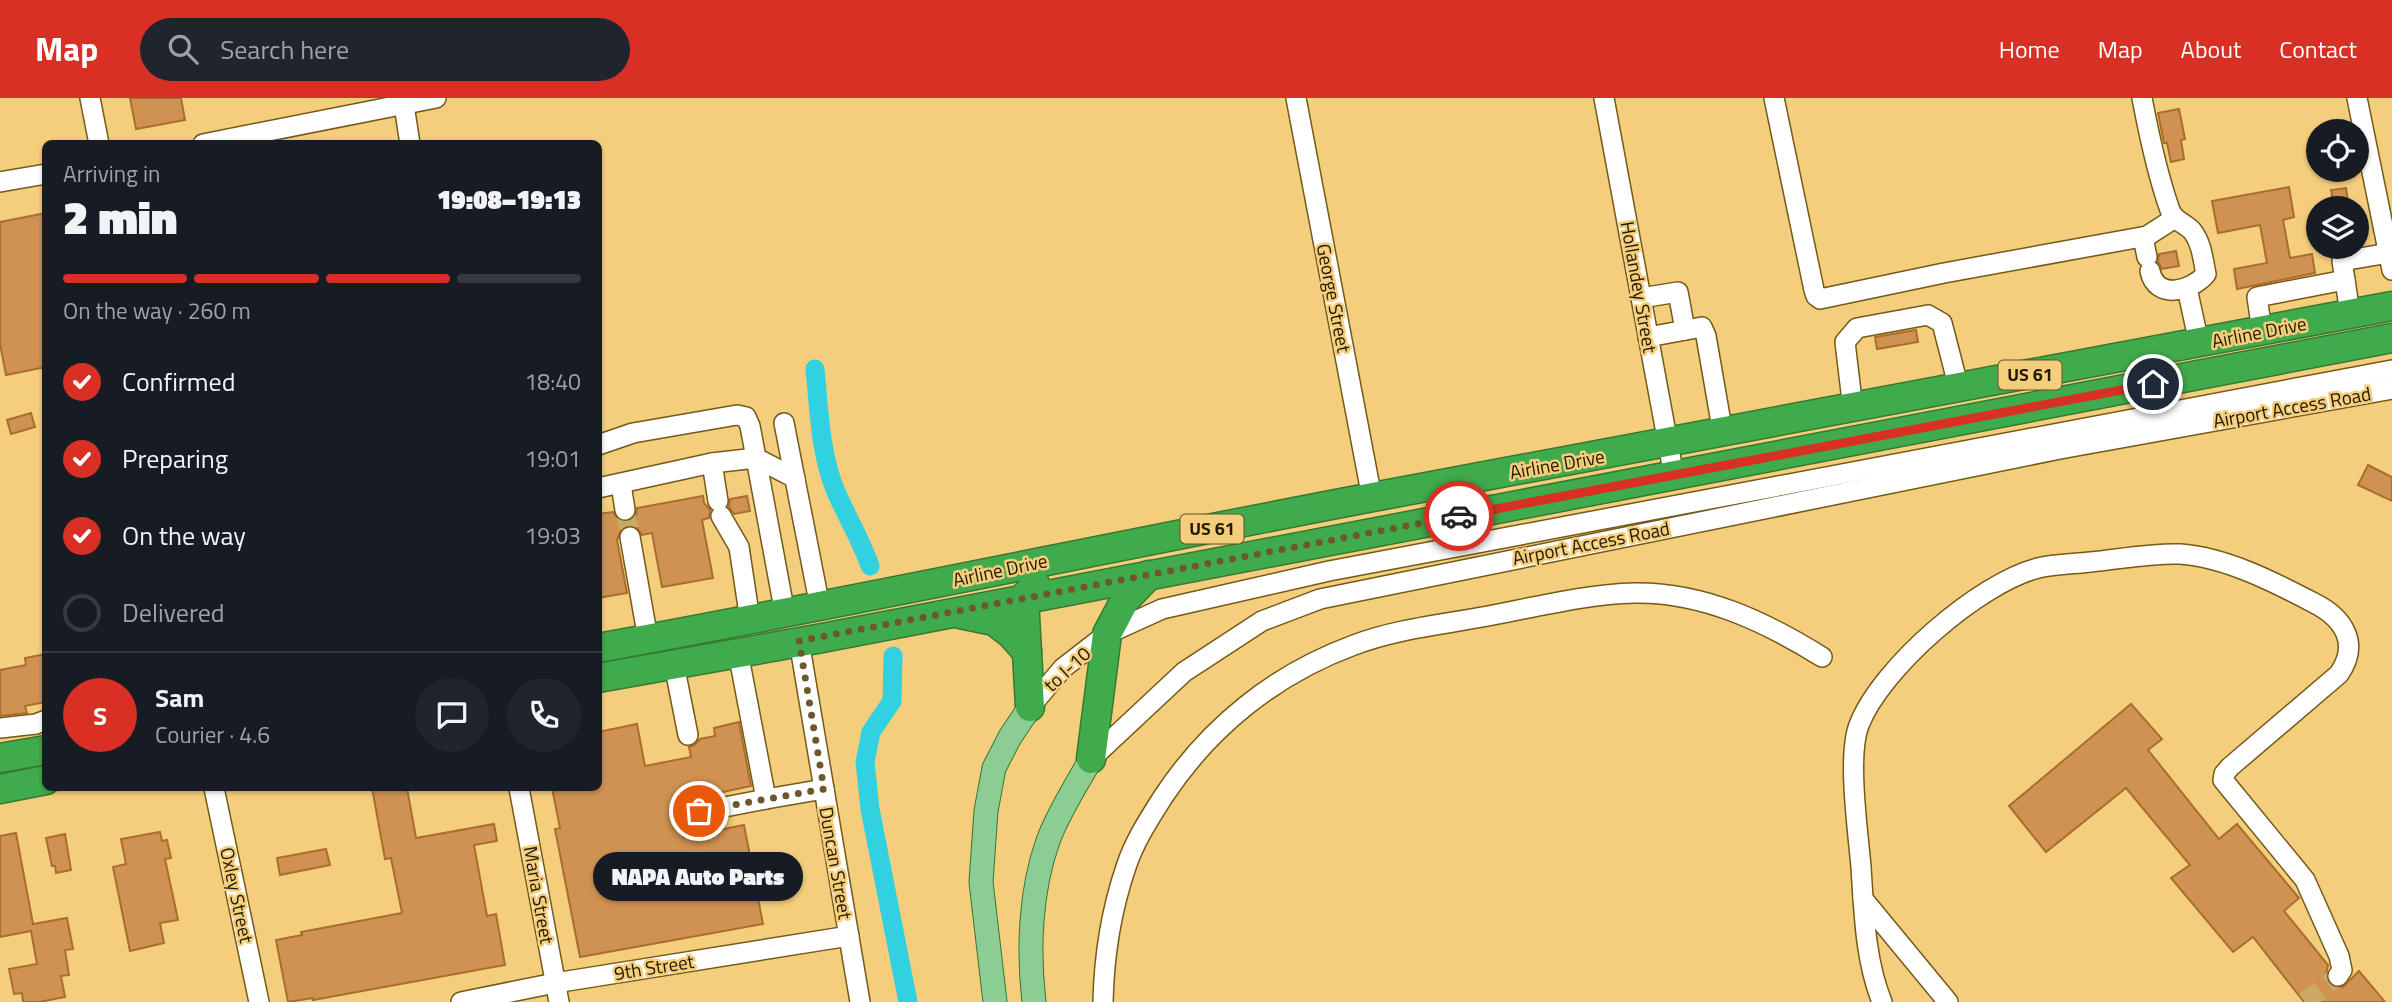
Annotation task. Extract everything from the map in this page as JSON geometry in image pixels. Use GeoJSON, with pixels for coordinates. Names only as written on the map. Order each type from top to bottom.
{"type":"FeatureCollection","features":[{"type":"Feature","properties":{"kind":"highway","name":"Airline Drive"},"geometry":{"type":"LineString","coordinates":[[602,647],[785,614],[1371,498],[1723,434],[2392,306]]}},
{"type":"Feature","properties":{"kind":"highway","name":"Airline Drive"},"geometry":{"type":"LineString","coordinates":[[602,677],[2392,338]]}},
{"type":"Feature","properties":{"kind":"highway"},"geometry":{"type":"LineString","coordinates":[[1030,707],[1024,598],[1053,559]]}},
{"type":"Feature","properties":{"kind":"highway"},"geometry":{"type":"LineString","coordinates":[[1091,759],[1107,634],[1125,600],[1149,575]]}},
{"type":"Feature","properties":{"kind":"highway"},"geometry":{"type":"LineString","coordinates":[[950,612],[994,621],[1011,634],[1027,652]]}},
{"type":"Feature","properties":{"kind":"highway"},"geometry":{"type":"LineString","coordinates":[[0,758],[42,751]]}},
{"type":"Feature","properties":{"kind":"highway"},"geometry":{"type":"LineString","coordinates":[[0,789],[42,781]]}},
{"type":"Feature","properties":{"kind":"main road"},"geometry":{"type":"LineString","coordinates":[[995,1002],[981,882],[986,811],[993,768],[1030,707]]}},
{"type":"Feature","properties":{"kind":"main road","name":"Airport Access Road"},"geometry":{"type":"LineString","coordinates":[[1034,1002],[1031,980],[1033,903],[1048,841],[1091,759]]}},
{"type":"Feature","properties":{"kind":"street"},"geometry":{"type":"LineString","coordinates":[[90,98],[98,140]]}},
{"type":"Feature","properties":{"kind":"street"},"geometry":{"type":"LineString","coordinates":[[222,140],[395,103],[436,98]]}},
{"type":"Feature","properties":{"kind":"street","name":"George Street"},"geometry":{"type":"LineString","coordinates":[[1296,98],[1371,498]]}},
{"type":"Feature","properties":{"kind":"street","name":"Hollandey Street"},"geometry":{"type":"LineString","coordinates":[[1604,98],[1674,476]]}},
{"type":"Feature","properties":{"kind":"street"},"geometry":{"type":"LineString","coordinates":[[1774,98],[1814,290],[1819,299],[2143,237],[2175,218]]}},
{"type":"Feature","properties":{"kind":"street"},"geometry":{"type":"LineString","coordinates":[[2141,98],[2170,211],[2193,232],[2199,242],[2206,274],[2187,288],[2178,291],[2164,290],[2155,284],[2143,237]]}},
{"type":"Feature","properties":{"kind":"street"},"geometry":{"type":"LineString","coordinates":[[2350,314],[2342,261],[2390,261],[2357,98]]}},
{"type":"Feature","properties":{"kind":"street"},"geometry":{"type":"LineString","coordinates":[[395,103],[409,140]]}},
{"type":"Feature","properties":{"kind":"street"},"geometry":{"type":"LineString","coordinates":[[0,183],[42,175]]}},
{"type":"Feature","properties":{"kind":"street"},"geometry":{"type":"LineString","coordinates":[[2262,331],[2257,297],[2345,280]]}},
{"type":"Feature","properties":{"kind":"street"},"geometry":{"type":"LineString","coordinates":[[2187,288],[2199,343]]}},
{"type":"Feature","properties":{"kind":"street"},"geometry":{"type":"LineString","coordinates":[[1641,298],[1678,292],[1685,330]]}},
{"type":"Feature","properties":{"kind":"street"},"geometry":{"type":"LineString","coordinates":[[1853,409],[1845,342],[1857,328],[1928,315],[1937,318],[1942,323],[1959,389]]}},
{"type":"Feature","properties":{"kind":"street"},"geometry":{"type":"LineString","coordinates":[[1648,337],[1702,327],[1706,336],[1723,434]]}},
{"type":"Feature","properties":{"kind":"street","name":"Airport Access Road"},"geometry":{"type":"LineString","coordinates":[[1107,634],[1162,609],[1329,571],[2392,370]]}},
{"type":"Feature","properties":{"kind":"street","name":"Airport Access Road"},"geometry":{"type":"LineString","coordinates":[[1091,759],[1184,672],[1262,621],[1320,599],[2047,451],[2392,388]]}},
{"type":"Feature","properties":{"kind":"street"},"geometry":{"type":"LineString","coordinates":[[602,444],[633,433],[737,415],[746,417],[750,426],[785,614]]}},
{"type":"Feature","properties":{"kind":"street"},"geometry":{"type":"LineString","coordinates":[[784,423],[820,607]]}},
{"type":"Feature","properties":{"kind":"street"},"geometry":{"type":"LineString","coordinates":[[602,487],[712,463],[756,458],[795,478]]}},
{"type":"Feature","properties":{"kind":"street"},"geometry":{"type":"LineString","coordinates":[[712,463],[719,509],[739,547],[750,620]]}},
{"type":"Feature","properties":{"kind":"street"},"geometry":{"type":"LineString","coordinates":[[621,484],[625,510]]}},
{"type":"Feature","properties":{"kind":"street"},"geometry":{"type":"LineString","coordinates":[[630,537],[648,639]]}},
{"type":"Feature","properties":{"kind":"street"},"geometry":{"type":"LineString","coordinates":[[1882,1002],[1872,970],[1863,899],[1853,758],[1859,724],[1876,696],[1900,666],[1944,622],[1976,597],[2006,580],[2038,568],[2181,554],[2221,563],[2271,581],[2320,606],[2343,627],[2348,639],[2350,652],[2347,663],[2339,674],[2230,767],[2223,780],[2305,880],[2339,956],[2342,970],[2338,976]]}},
{"type":"Feature","properties":{"kind":"street"},"geometry":{"type":"LineString","coordinates":[[1103,1002],[1104,967],[1111,919],[1127,865],[1148,819],[1183,768],[1228,719],[1263,692],[1315,661],[1356,644],[1407,631],[1584,598],[1636,593],[1669,596],[1734,611],[1765,623],[1822,657]]}},
{"type":"Feature","properties":{"kind":"street","name":"to I-10"},"geometry":{"type":"LineString","coordinates":[[1030,707],[1063,668],[1107,634]]}},
{"type":"Feature","properties":{"kind":"street","name":"Duncan Street"},"geometry":{"type":"LineString","coordinates":[[799,641],[860,1002]]}},
{"type":"Feature","properties":{"kind":"street"},"geometry":{"type":"LineString","coordinates":[[738,652],[766,799]]}},
{"type":"Feature","properties":{"kind":"street"},"geometry":{"type":"LineString","coordinates":[[674,664],[688,735]]}},
{"type":"Feature","properties":{"kind":"street"},"geometry":{"type":"LineString","coordinates":[[0,728],[42,722]]}},
{"type":"Feature","properties":{"kind":"street"},"geometry":{"type":"LineString","coordinates":[[699,811],[824,789]]}},
{"type":"Feature","properties":{"kind":"street","name":"Oxley Street"},"geometry":{"type":"LineString","coordinates":[[215,791],[259,1002]]}},
{"type":"Feature","properties":{"kind":"street","name":"Maria Street"},"geometry":{"type":"LineString","coordinates":[[520,791],[557,992]]}},
{"type":"Feature","properties":{"kind":"street"},"geometry":{"type":"LineString","coordinates":[[1863,899],[1948,1002]]}},
{"type":"Feature","properties":{"kind":"street","name":"9th Street"},"geometry":{"type":"LineString","coordinates":[[461,1002],[557,992],[849,936]]}},
{"type":"Feature","properties":{"kind":"building"},"geometry":{"type":"Polygon","coordinates":[[[130,98],[181,98],[185,120],[136,129],[130,98]]]}},
{"type":"Feature","properties":{"kind":"building"},"geometry":{"type":"Polygon","coordinates":[[[2179,109],[2185,139],[2181,140],[2184,159],[2171,162],[2158,113],[2179,109]]]}},
{"type":"Feature","properties":{"kind":"building"},"geometry":{"type":"Polygon","coordinates":[[[2289,187],[2294,217],[2283,220],[2290,258],[2306,255],[2306,259],[2313,259],[2315,273],[2237,289],[2234,269],[2267,263],[2260,225],[2218,233],[2212,201],[2289,187]]]}},
{"type":"Feature","properties":{"kind":"building"},"geometry":{"type":"Polygon","coordinates":[[[2346,188],[2347,196],[2332,196],[2331,190],[2346,188]]]}},
{"type":"Feature","properties":{"kind":"building"},"geometry":{"type":"Polygon","coordinates":[[[42,214],[42,368],[6,375],[0,344],[0,222],[42,214]]]}},
{"type":"Feature","properties":{"kind":"building"},"geometry":{"type":"Polygon","coordinates":[[[2176,251],[2179,266],[2162,269],[2158,262],[2159,254],[2176,251]]]}},
{"type":"Feature","properties":{"kind":"building"},"geometry":{"type":"Polygon","coordinates":[[[1916,330],[1918,342],[1877,349],[1875,337],[1916,330]]]}},
{"type":"Feature","properties":{"kind":"building"},"geometry":{"type":"Polygon","coordinates":[[[31,413],[35,427],[11,434],[7,420],[31,413]]]}},
{"type":"Feature","properties":{"kind":"building"},"geometry":{"type":"Polygon","coordinates":[[[2368,465],[2392,477],[2392,501],[2358,485],[2368,465]]]}},
{"type":"Feature","properties":{"kind":"building"},"geometry":{"type":"Polygon","coordinates":[[[703,496],[704,503],[710,510],[709,518],[702,520],[713,578],[662,587],[652,533],[642,535],[635,526],[627,525],[622,528],[617,540],[627,593],[602,597],[602,513],[613,512],[620,521],[628,522],[636,515],[637,508],[703,496]]]}},
{"type":"Feature","properties":{"kind":"building"},"geometry":{"type":"Polygon","coordinates":[[[747,496],[750,511],[734,514],[729,507],[730,499],[747,496]]]}},
{"type":"Feature","properties":{"kind":"building"},"geometry":{"type":"Polygon","coordinates":[[[42,655],[42,703],[25,706],[27,713],[0,716],[0,670],[26,665],[25,658],[42,655]]]}},
{"type":"Feature","properties":{"kind":"building"},"geometry":{"type":"Polygon","coordinates":[[[2131,704],[2162,739],[2148,750],[2219,839],[2237,824],[2299,898],[2284,911],[2328,965],[2327,982],[2332,986],[2343,987],[2359,971],[2385,1002],[2304,1002],[2253,937],[2233,952],[2171,878],[2190,865],[2126,788],[2046,852],[2009,806],[2131,704]]]}},
{"type":"Feature","properties":{"kind":"building"},"geometry":{"type":"Polygon","coordinates":[[[739,722],[751,786],[676,802],[683,837],[744,825],[763,924],[580,957],[555,829],[560,828],[553,791],[602,791],[602,731],[637,724],[645,766],[691,757],[689,747],[700,739],[715,736],[714,728],[739,722]]]}},
{"type":"Feature","properties":{"kind":"building"},"geometry":{"type":"Polygon","coordinates":[[[373,791],[408,791],[416,838],[494,824],[497,841],[474,845],[487,916],[496,914],[505,965],[313,1000],[288,1002],[276,940],[302,935],[301,932],[402,913],[391,858],[385,859],[373,791]]]}},
{"type":"Feature","properties":{"kind":"building"},"geometry":{"type":"Polygon","coordinates":[[[160,832],[162,841],[167,840],[171,858],[165,859],[178,920],[160,923],[164,943],[130,951],[113,867],[126,864],[121,839],[160,832]]]}},
{"type":"Feature","properties":{"kind":"building"},"geometry":{"type":"Polygon","coordinates":[[[16,833],[33,924],[67,918],[73,949],[65,950],[69,975],[61,976],[65,997],[23,1002],[22,993],[14,994],[9,969],[37,964],[31,931],[0,937],[0,836],[16,833]]]}},
{"type":"Feature","properties":{"kind":"building"},"geometry":{"type":"Polygon","coordinates":[[[65,834],[71,870],[56,873],[46,838],[65,834]]]}},
{"type":"Feature","properties":{"kind":"building"},"geometry":{"type":"Polygon","coordinates":[[[326,849],[330,865],[280,875],[277,858],[326,849]]]}},
{"type":"Feature","properties":{"kind":"waterway"},"geometry":{"type":"LineString","coordinates":[[815,369],[821,431],[831,477],[870,566]]}},
{"type":"Feature","properties":{"kind":"waterway"},"geometry":{"type":"LineString","coordinates":[[893,656],[892,701],[871,732],[865,762],[870,809],[908,1002]]}},
{"type":"Feature","properties":{"kind":"tunnel"},"geometry":{"type":"LineString","coordinates":[[625,510],[630,537]]}},
{"type":"Feature","properties":{"kind":"tunnel"},"geometry":{"type":"LineString","coordinates":[[2305,1002],[2338,976]]}},
{"type":"Feature","properties":{"kind":"way so far"},"geometry":{"type":"LineString","coordinates":[[699,811],[824,789],[799,641],[1459,516]]}},
{"type":"Feature","properties":{"kind":"place","name":"NAPA Auto Parts"},"geometry":{"type":"Point","coordinates":[699,811]}},
{"type":"Feature","properties":{"kind":"route"},"geometry":{"type":"LineString","coordinates":[[1459,516],[2153,384]]}}]}
